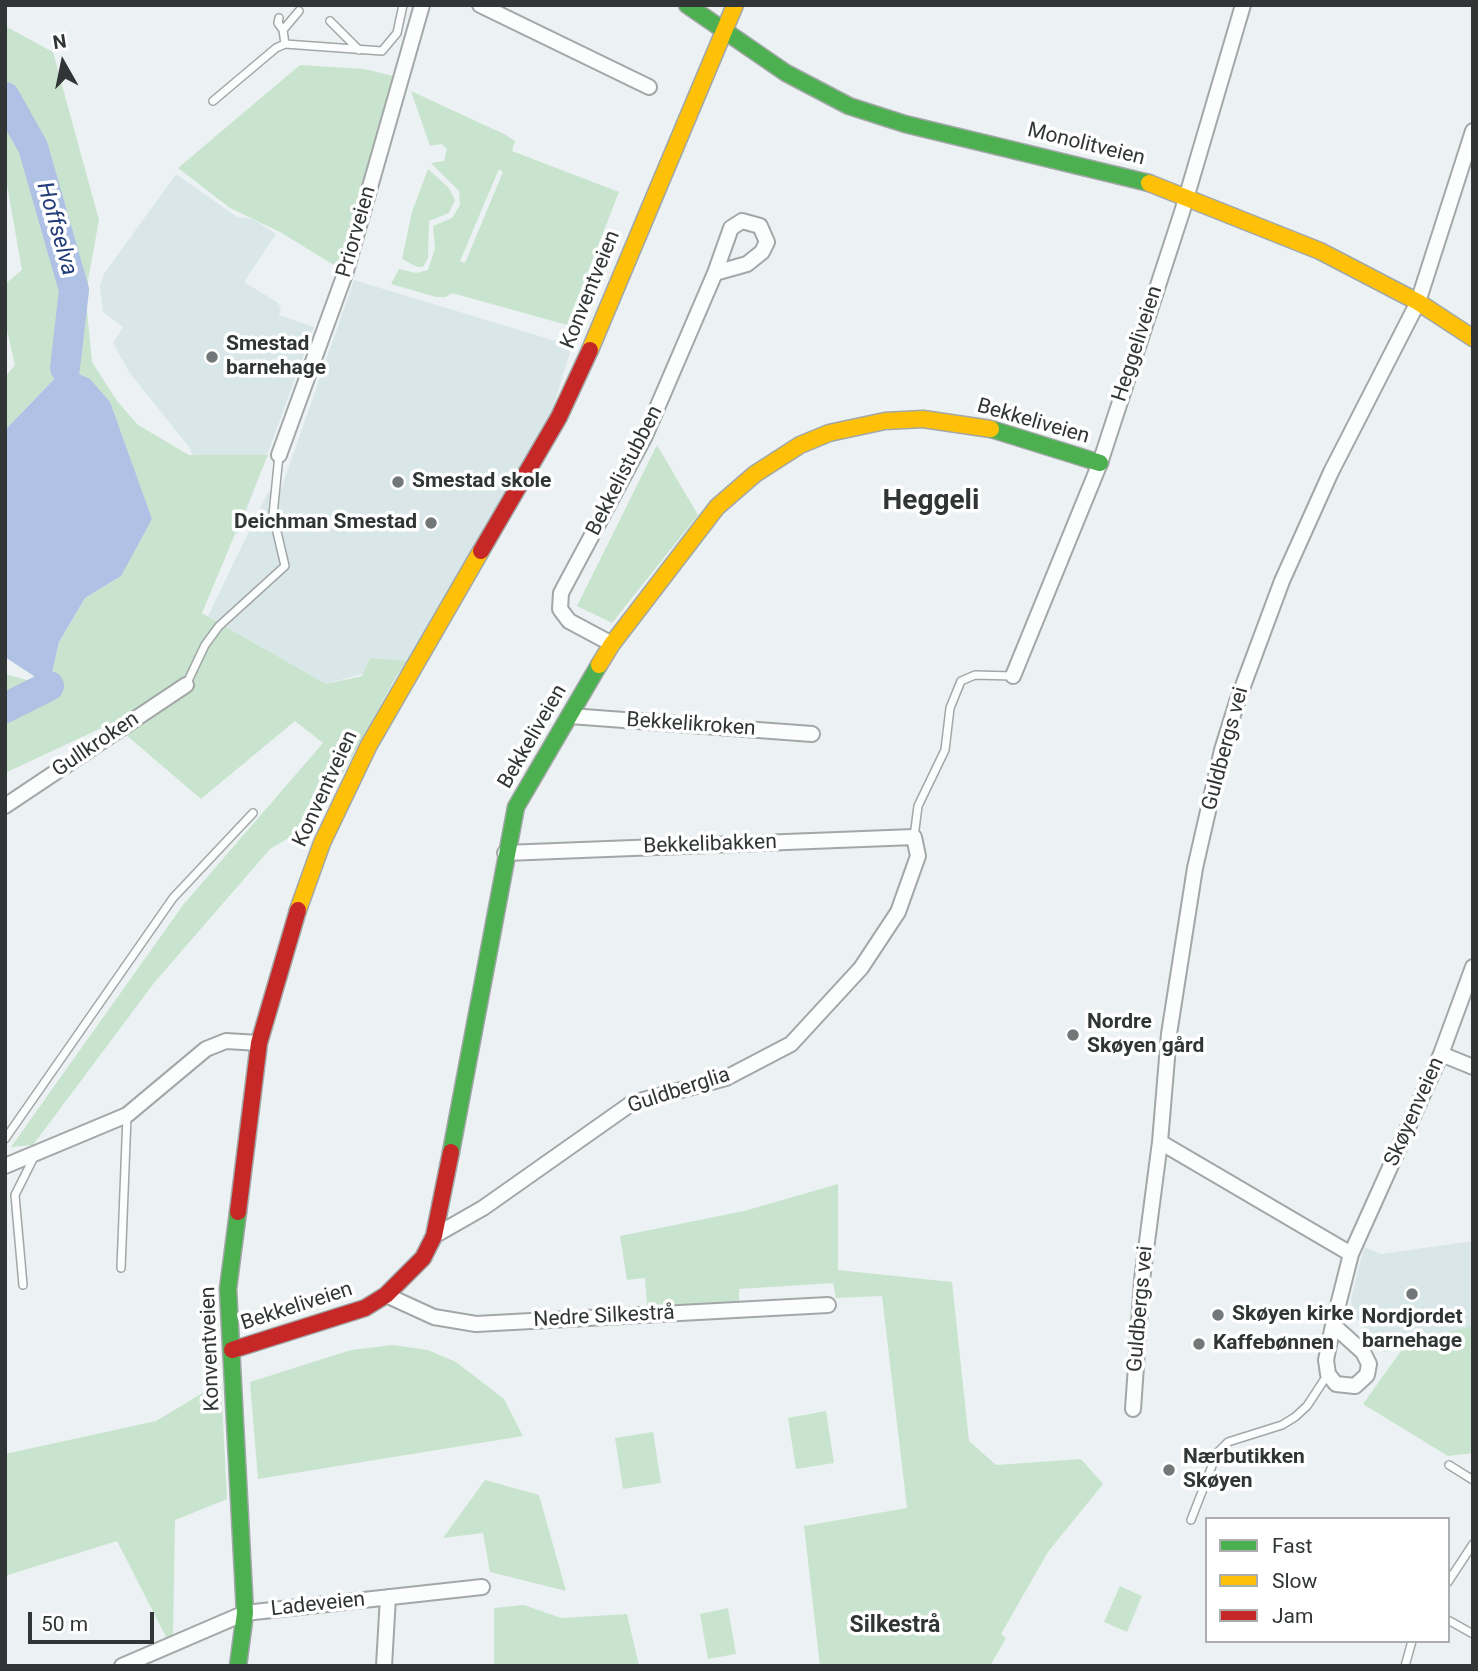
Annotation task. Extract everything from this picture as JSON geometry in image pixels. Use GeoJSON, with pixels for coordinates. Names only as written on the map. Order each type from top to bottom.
{"type":"FeatureCollection","features":[{"type":"Feature","properties":{"kind":"street","name":"Priorveien"},"geometry":{"type":"LineString","coordinates":[[279,455],[346,271],[422,5]]}},
{"type":"Feature","properties":{"kind":"street"},"geometry":{"type":"LineString","coordinates":[[480,5],[649,87]]}},
{"type":"Feature","properties":{"kind":"street","name":"Monolitveien"},"geometry":{"type":"LineString","coordinates":[[687,5],[804,83],[869,114],[1069,160],[1186,196],[1260,223],[1418,302],[1473,338]]}},
{"type":"Feature","properties":{"kind":"street","name":"Konventveien"},"geometry":{"type":"LineString","coordinates":[[238,1666],[245,1613],[228,1290],[241,1169],[259,1043],[301,901],[338,806],[369,744],[559,417],[592,348],[735,5]]}},
{"type":"Feature","properties":{"kind":"street","name":"Heggeliveien"},"geometry":{"type":"LineString","coordinates":[[1013,676],[1100,463],[1186,196],[1243,5]]}},
{"type":"Feature","properties":{"kind":"street","name":"Guldbergs vei"},"geometry":{"type":"LineString","coordinates":[[1133,1409],[1142,1280],[1160,1142],[1169,1034],[1195,868],[1237,702],[1282,581],[1331,472],[1418,302],[1473,131]]}},
{"type":"Feature","properties":{"kind":"street","name":"Bekkelistubben"},"geometry":{"type":"LineString","coordinates":[[612,644],[569,621],[560,609],[559,601],[645,436],[715,273]]}},
{"type":"Feature","properties":{"kind":"street","name":"Bekkeliveien"},"geometry":{"type":"LineString","coordinates":[[232,1350],[365,1308],[386,1295],[422,1258],[435,1236],[505,853],[516,807],[612,644],[717,507],[772,461],[817,438],[885,421],[956,422],[1001,430],[1100,463]]}},
{"type":"Feature","properties":{"kind":"street","name":"Gullkroken"},"geometry":{"type":"LineString","coordinates":[[5,806],[186,685]]}},
{"type":"Feature","properties":{"kind":"street","name":"Bekkelikroken"},"geometry":{"type":"LineString","coordinates":[[570,716],[812,734]]}},
{"type":"Feature","properties":{"kind":"street","name":"Bekkelibakken"},"geometry":{"type":"LineString","coordinates":[[505,853],[914,836]]}},
{"type":"Feature","properties":{"kind":"street","name":"Guldberglia"},"geometry":{"type":"LineString","coordinates":[[435,1236],[483,1208],[632,1103],[726,1078],[791,1044],[861,968],[898,912],[918,856],[914,836]]}},
{"type":"Feature","properties":{"kind":"street","name":"Skøyenveien"},"geometry":{"type":"LineString","coordinates":[[1328,1374],[1326,1360],[1350,1254],[1441,1054],[1473,967]]}},
{"type":"Feature","properties":{"kind":"street"},"geometry":{"type":"LineString","coordinates":[[5,1166],[35,1156],[127,1115],[206,1049],[226,1041],[259,1043]]}},
{"type":"Feature","properties":{"kind":"street"},"geometry":{"type":"LineString","coordinates":[[1441,1054],[1473,1067]]}},
{"type":"Feature","properties":{"kind":"street"},"geometry":{"type":"LineString","coordinates":[[1160,1142],[1350,1254]]}},
{"type":"Feature","properties":{"kind":"street","name":"Nedre Silkestrå"},"geometry":{"type":"LineString","coordinates":[[386,1295],[434,1317],[476,1324],[828,1305]]}},
{"type":"Feature","properties":{"kind":"street"},"geometry":{"type":"LineString","coordinates":[[1328,1374],[1336,1384],[1350,1387],[1365,1379],[1369,1370],[1363,1352],[1333,1325]]}},
{"type":"Feature","properties":{"kind":"street","name":"Ladeveien"},"geometry":{"type":"LineString","coordinates":[[122,1666],[245,1613],[482,1587]]}},
{"type":"Feature","properties":{"kind":"street"},"geometry":{"type":"LineString","coordinates":[[384,1666],[388,1597]]}},
{"type":"Feature","properties":{"kind":"lane"},"geometry":{"type":"LineString","coordinates":[[214,100],[276,48],[285,44],[374,52],[386,48],[397,33],[403,5]]}},
{"type":"Feature","properties":{"kind":"lane"},"geometry":{"type":"LineString","coordinates":[[283,30],[299,11]]}},
{"type":"Feature","properties":{"kind":"lane"},"geometry":{"type":"LineString","coordinates":[[279,18],[285,44]]}},
{"type":"Feature","properties":{"kind":"lane"},"geometry":{"type":"LineString","coordinates":[[330,21],[359,51]]}},
{"type":"Feature","properties":{"kind":"lane"},"geometry":{"type":"LineString","coordinates":[[186,685],[205,645],[219,626],[285,566],[273,515],[279,455]]}},
{"type":"Feature","properties":{"kind":"lane"},"geometry":{"type":"LineString","coordinates":[[914,836],[918,806],[945,750],[950,708],[961,681],[975,675],[1013,676]]}},
{"type":"Feature","properties":{"kind":"lane"},"geometry":{"type":"LineString","coordinates":[[5,1139],[173,898],[253,813]]}},
{"type":"Feature","properties":{"kind":"lane"},"geometry":{"type":"LineString","coordinates":[[121,1268],[127,1115]]}},
{"type":"Feature","properties":{"kind":"lane"},"geometry":{"type":"LineString","coordinates":[[23,1285],[15,1195],[20,1180],[35,1156]]}},
{"type":"Feature","properties":{"kind":"lane"},"geometry":{"type":"LineString","coordinates":[[1191,1520],[1217,1452],[1228,1442],[1282,1425],[1295,1417],[1307,1406],[1328,1374]]}},
{"type":"Feature","properties":{"kind":"lane"},"geometry":{"type":"LineString","coordinates":[[1449,1465],[1473,1480]]}},
{"type":"Feature","properties":{"kind":"lane"},"geometry":{"type":"LineString","coordinates":[[1450,1579],[1473,1544]]}},
{"type":"Feature","properties":{"kind":"lane"},"geometry":{"type":"LineString","coordinates":[[1450,1621],[1473,1634]]}},
{"type":"Feature","properties":{"kind":"lane"},"geometry":{"type":"LineString","coordinates":[[1405,1666],[1411,1643]]}},
{"type":"Feature","properties":{"kind":"shaded area","name":"Smestad barnehage"},"geometry":{"type":"Polygon","coordinates":[[[176,174],[237,217],[253,219],[276,234],[244,282],[277,302],[281,308],[279,315],[314,327],[238,534],[225,526],[189,447],[129,372],[113,343],[123,327],[103,312],[100,286],[104,274],[176,174]]]}},
{"type":"Feature","properties":{"kind":"shaded area","name":"Smestad skole"},"geometry":{"type":"Polygon","coordinates":[[[354,280],[572,346],[551,414],[408,661],[326,684],[208,616],[268,492],[280,492],[354,280]]]}},
{"type":"Feature","properties":{"kind":"shaded area","name":"Nordjordet barnehage"},"geometry":{"type":"Polygon","coordinates":[[[1473,1241],[1473,1326],[1408,1341],[1385,1353],[1352,1313],[1351,1299],[1364,1247],[1381,1254],[1473,1241]]]}},
{"type":"Feature","properties":{"kind":"green space"},"geometry":{"type":"Polygon","coordinates":[[[5,26],[53,52],[99,220],[88,280],[87,310],[92,362],[117,401],[138,425],[189,455],[268,455],[202,613],[326,684],[362,676],[370,658],[408,661],[396,677],[316,822],[270,849],[154,983],[33,1145],[11,1147],[183,905],[323,743],[295,721],[201,799],[112,723],[5,773],[5,674],[49,686],[59,642],[85,598],[121,576],[65,368],[5,430],[5,377],[15,365],[5,322],[5,284],[22,270],[5,174],[5,26]]]}},
{"type":"Feature","properties":{"kind":"green space"},"geometry":{"type":"Polygon","coordinates":[[[300,65],[364,69],[394,76],[337,267],[280,232],[230,208],[178,168],[300,65]]]}},
{"type":"Feature","properties":{"kind":"green space"},"geometry":{"type":"Polygon","coordinates":[[[411,91],[506,135],[515,141],[512,151],[619,192],[567,325],[452,293],[446,297],[436,297],[391,284],[399,269],[416,273],[428,270],[435,248],[433,226],[452,218],[460,205],[459,191],[431,163],[444,161],[447,149],[442,144],[430,146],[411,91]],[[499,169],[460,261],[465,263],[503,172],[499,169]]]}},
{"type":"Feature","properties":{"kind":"green space"},"geometry":{"type":"Polygon","coordinates":[[[428,169],[449,188],[455,200],[449,213],[429,221],[428,258],[423,267],[417,267],[402,259],[412,212],[428,169]]]}},
{"type":"Feature","properties":{"kind":"green space"},"geometry":{"type":"Polygon","coordinates":[[[657,445],[698,515],[612,623],[577,606],[657,445]]]}},
{"type":"Feature","properties":{"kind":"green space"},"geometry":{"type":"Polygon","coordinates":[[[838,1184],[838,1270],[952,1282],[969,1441],[996,1465],[1081,1459],[1103,1484],[1048,1552],[1001,1634],[1006,1638],[990,1666],[820,1666],[804,1526],[907,1508],[882,1296],[836,1298],[833,1283],[739,1289],[739,1303],[647,1306],[645,1278],[627,1280],[620,1236],[744,1211],[838,1184]]]}},
{"type":"Feature","properties":{"kind":"green space"},"geometry":{"type":"Polygon","coordinates":[[[1473,1326],[1473,1453],[1448,1456],[1363,1404],[1408,1341],[1473,1326]]]}},
{"type":"Feature","properties":{"kind":"green space"},"geometry":{"type":"Polygon","coordinates":[[[393,1345],[428,1350],[456,1362],[504,1399],[523,1436],[258,1479],[250,1382],[351,1350],[393,1345]]]}},
{"type":"Feature","properties":{"kind":"green space"},"geometry":{"type":"Polygon","coordinates":[[[221,1382],[227,1499],[175,1520],[173,1637],[166,1637],[117,1541],[5,1576],[5,1454],[156,1421],[221,1382]]]}},
{"type":"Feature","properties":{"kind":"green space"},"geometry":{"type":"Polygon","coordinates":[[[826,1411],[834,1463],[796,1469],[788,1418],[826,1411]]]}},
{"type":"Feature","properties":{"kind":"green space"},"geometry":{"type":"Polygon","coordinates":[[[653,1432],[661,1483],[623,1489],[615,1438],[653,1432]]]}},
{"type":"Feature","properties":{"kind":"green space"},"geometry":{"type":"Polygon","coordinates":[[[485,1480],[539,1495],[566,1591],[490,1572],[483,1533],[443,1538],[485,1480]]]}},
{"type":"Feature","properties":{"kind":"green space"},"geometry":{"type":"Polygon","coordinates":[[[1120,1586],[1142,1596],[1127,1632],[1104,1622],[1120,1586]]]}},
{"type":"Feature","properties":{"kind":"green space"},"geometry":{"type":"Polygon","coordinates":[[[524,1605],[561,1618],[627,1614],[639,1666],[494,1666],[494,1608],[524,1605]]]}},
{"type":"Feature","properties":{"kind":"green space"},"geometry":{"type":"Polygon","coordinates":[[[728,1608],[736,1654],[708,1659],[700,1614],[728,1608]]]}},
{"type":"Feature","properties":{"kind":"water"},"geometry":{"type":"Polygon","coordinates":[[[65,368],[90,379],[110,402],[152,519],[121,576],[85,598],[59,642],[49,686],[5,657],[5,430],[65,368]]]}},
{"type":"Feature","properties":{"kind":"waterway","name":"Hoffselva"},"geometry":{"type":"LineString","coordinates":[[5,97],[33,147],[74,290],[65,368]]}},
{"type":"Feature","properties":{"kind":"waterway","name":"Hoffselva"},"geometry":{"type":"LineString","coordinates":[[5,708],[49,686]]}},
{"type":"Feature","properties":{"kind":"traffic: fast"},"geometry":{"type":"LineString","coordinates":[[687,5],[786,73],[849,106],[905,124],[1149,183]]}},
{"type":"Feature","properties":{"kind":"traffic: fast"},"geometry":{"type":"LineString","coordinates":[[991,429],[1100,463]]}},
{"type":"Feature","properties":{"kind":"traffic: fast"},"geometry":{"type":"LineString","coordinates":[[451,1152],[516,807],[599,665]]}},
{"type":"Feature","properties":{"kind":"traffic: fast"},"geometry":{"type":"LineString","coordinates":[[238,1212],[228,1289],[245,1613],[238,1666]]}},
{"type":"Feature","properties":{"kind":"traffic: slow"},"geometry":{"type":"LineString","coordinates":[[590,350],[735,5]]}},
{"type":"Feature","properties":{"kind":"traffic: slow"},"geometry":{"type":"LineString","coordinates":[[1149,183],[1320,251],[1418,302],[1473,338]]}},
{"type":"Feature","properties":{"kind":"traffic: slow"},"geometry":{"type":"LineString","coordinates":[[599,665],[612,644],[717,507],[755,474],[800,445],[829,433],[885,421],[923,419],[991,429]]}},
{"type":"Feature","properties":{"kind":"traffic: slow"},"geometry":{"type":"LineString","coordinates":[[298,910],[322,843],[369,745],[481,551]]}},
{"type":"Feature","properties":{"kind":"traffic: jam"},"geometry":{"type":"LineString","coordinates":[[481,551],[559,417],[590,350]]}},
{"type":"Feature","properties":{"kind":"traffic: jam"},"geometry":{"type":"LineString","coordinates":[[238,1212],[259,1043],[298,910]]}},
{"type":"Feature","properties":{"kind":"traffic: jam"},"geometry":{"type":"LineString","coordinates":[[232,1350],[365,1308],[386,1295],[423,1258],[434,1236],[451,1152]]}},
{"type":"Feature","properties":{"kind":"place","name":"Smestad barnehage"},"geometry":{"type":"Point","coordinates":[212,357]}},
{"type":"Feature","properties":{"kind":"place","name":"Smestad skole"},"geometry":{"type":"Point","coordinates":[398,482]}},
{"type":"Feature","properties":{"kind":"place","name":"Deichman Smestad"},"geometry":{"type":"Point","coordinates":[431,523]}},
{"type":"Feature","properties":{"kind":"place","name":"Nordre Skøyen gård"},"geometry":{"type":"Point","coordinates":[1073,1035]}},
{"type":"Feature","properties":{"kind":"place","name":"Nordjordet barnehage"},"geometry":{"type":"Point","coordinates":[1412,1294]}},
{"type":"Feature","properties":{"kind":"place","name":"Skøyen kirke"},"geometry":{"type":"Point","coordinates":[1218,1315]}},
{"type":"Feature","properties":{"kind":"place","name":"Kaffebønnen"},"geometry":{"type":"Point","coordinates":[1199,1344]}},
{"type":"Feature","properties":{"kind":"place","name":"Nærbutikken Skøyen"},"geometry":{"type":"Point","coordinates":[1169,1470]}},
{"type":"Feature","properties":{"kind":"district","name":"Heggeli"},"geometry":{"type":"Point","coordinates":[931,502]}},
{"type":"Feature","properties":{"kind":"district","name":"Silkestrå"},"geometry":{"type":"Point","coordinates":[895,1626]}}]}
